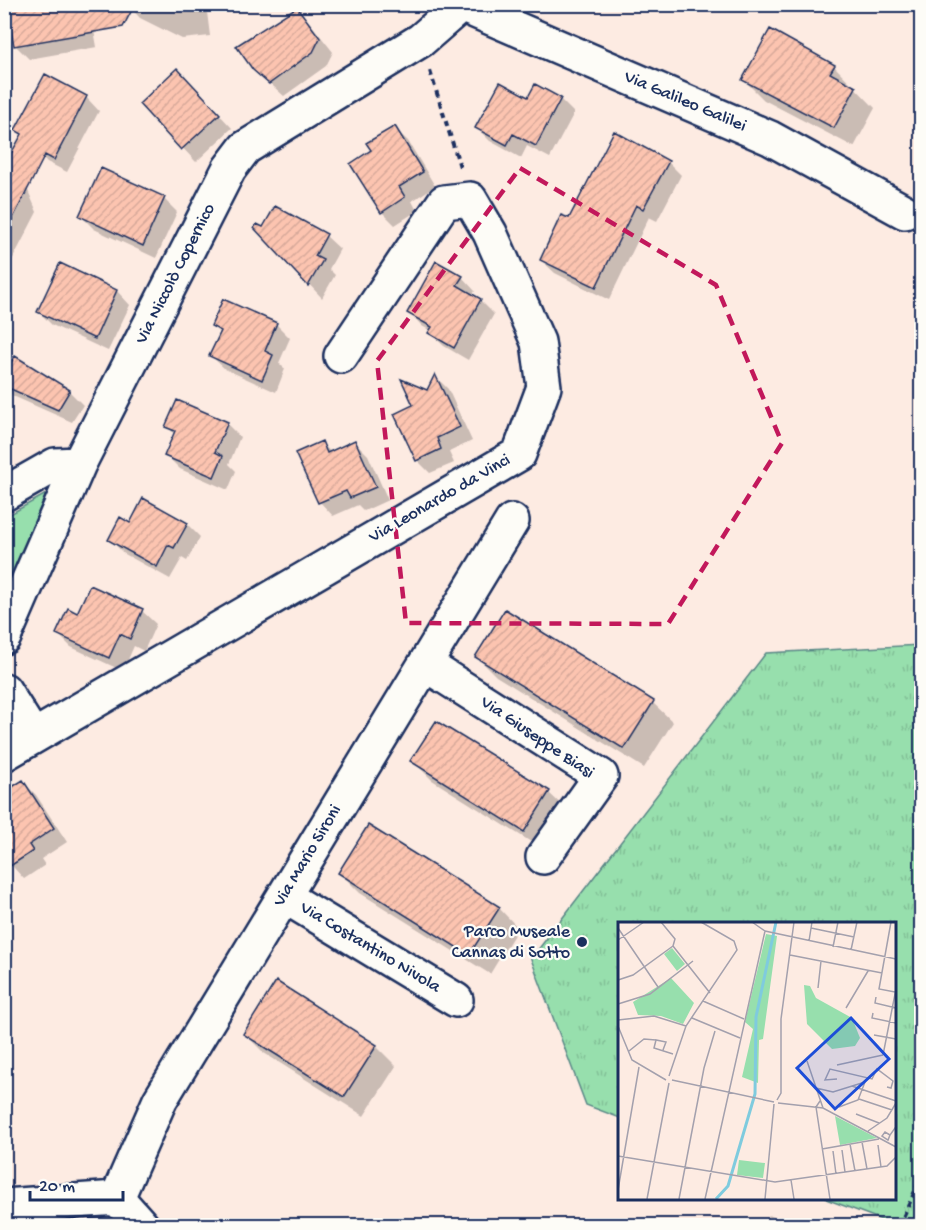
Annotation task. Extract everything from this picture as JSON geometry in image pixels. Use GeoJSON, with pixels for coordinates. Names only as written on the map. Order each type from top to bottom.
{"type":"FeatureCollection","features":[{"type":"Feature","properties":{"kind":"street","name":"Via Niccolò Copernico"},"geometry":{"type":"LineString","coordinates":[[4,637],[79,464],[229,169],[245,148],[421,40],[460,5]]}},
{"type":"Feature","properties":{"kind":"street","name":"Via Galileo Galilei"},"geometry":{"type":"LineString","coordinates":[[460,5],[770,138],[905,212]]}},
{"type":"Feature","properties":{"kind":"street"},"geometry":{"type":"LineString","coordinates":[[341,356],[444,202],[470,199]]}},
{"type":"Feature","properties":{"kind":"street","name":"Via Leonardo da Vinci"},"geometry":{"type":"LineString","coordinates":[[4,754],[519,454],[544,387],[538,342],[490,233],[470,199]]}},
{"type":"Feature","properties":{"kind":"street"},"geometry":{"type":"LineString","coordinates":[[4,494],[55,465],[79,464]]}},
{"type":"Feature","properties":{"kind":"street","name":"Via Mario Sironi"},"geometry":{"type":"LineString","coordinates":[[117,1198],[160,1100],[512,521]]}},
{"type":"Feature","properties":{"kind":"street","name":"Via Giuseppe Biasi"},"geometry":{"type":"LineString","coordinates":[[425,664],[601,776],[543,857]]}},
{"type":"Feature","properties":{"kind":"street"},"geometry":{"type":"LineString","coordinates":[[4,690],[33,736]]}},
{"type":"Feature","properties":{"kind":"street","name":"Via Costantino Nivola"},"geometry":{"type":"LineString","coordinates":[[284,896],[456,1000]]}},
{"type":"Feature","properties":{"kind":"street"},"geometry":{"type":"LineString","coordinates":[[4,1206],[117,1198],[142,1226]]}},
{"type":"Feature","properties":{"kind":"path"},"geometry":{"type":"LineString","coordinates":[[421,40],[470,199]]}},
{"type":"Feature","properties":{"kind":"path"},"geometry":{"type":"LineString","coordinates":[[899,1226],[921,1176]]}},
{"type":"Feature","properties":{"kind":"highlighted area"},"geometry":{"type":"Polygon","coordinates":[[[520,168],[716,285],[782,443],[668,624],[406,623],[377,361],[520,168]]]}},
{"type":"Feature","properties":{"kind":"green space"},"geometry":{"type":"Polygon","coordinates":[[[46,494],[5,594],[5,517],[46,494]]]}},
{"type":"Feature","properties":{"kind":"green space","name":"Parco Museale Cannas di Sotto"},"geometry":{"type":"Polygon","coordinates":[[[921,645],[922,1225],[895,1225],[829,1200],[896,1200],[896,922],[618,922],[618,1117],[586,1105],[531,959],[766,653],[921,645]]]}},
{"type":"Feature","properties":{"kind":"building"},"geometry":{"type":"Polygon","coordinates":[[[6,4],[135,4],[123,27],[14,46],[6,4]]]}},
{"type":"Feature","properties":{"kind":"building"},"geometry":{"type":"Polygon","coordinates":[[[297,7],[320,38],[313,52],[269,84],[253,70],[236,46],[297,7]]]}},
{"type":"Feature","properties":{"kind":"building"},"geometry":{"type":"Polygon","coordinates":[[[770,29],[835,65],[830,73],[856,87],[834,128],[742,80],[770,29]]]}},
{"type":"Feature","properties":{"kind":"building"},"geometry":{"type":"Polygon","coordinates":[[[177,68],[220,114],[181,150],[139,104],[177,68]]]}},
{"type":"Feature","properties":{"kind":"building"},"geometry":{"type":"Polygon","coordinates":[[[45,74],[87,96],[54,160],[45,155],[4,236],[4,166],[22,134],[15,130],[45,74]]]}},
{"type":"Feature","properties":{"kind":"building"},"geometry":{"type":"Polygon","coordinates":[[[500,82],[528,97],[535,84],[561,98],[536,146],[513,134],[507,145],[475,128],[500,82]]]}},
{"type":"Feature","properties":{"kind":"building"},"geometry":{"type":"Polygon","coordinates":[[[395,126],[423,172],[399,187],[405,197],[381,213],[350,164],[371,150],[366,143],[395,126]]]}},
{"type":"Feature","properties":{"kind":"building"},"geometry":{"type":"Polygon","coordinates":[[[614,131],[669,161],[643,209],[636,205],[596,287],[540,260],[561,215],[569,218],[614,131]]]}},
{"type":"Feature","properties":{"kind":"building"},"geometry":{"type":"Polygon","coordinates":[[[101,168],[165,197],[143,246],[79,216],[101,168]]]}},
{"type":"Feature","properties":{"kind":"building"},"geometry":{"type":"Polygon","coordinates":[[[275,206],[327,234],[315,256],[323,260],[308,286],[254,228],[257,224],[263,227],[275,206]]]}},
{"type":"Feature","properties":{"kind":"building"},"geometry":{"type":"Polygon","coordinates":[[[436,261],[463,276],[457,285],[481,299],[454,348],[428,333],[432,327],[407,313],[436,261]]]}},
{"type":"Feature","properties":{"kind":"building"},"geometry":{"type":"Polygon","coordinates":[[[60,263],[117,290],[95,339],[37,312],[60,263]]]}},
{"type":"Feature","properties":{"kind":"building"},"geometry":{"type":"Polygon","coordinates":[[[223,299],[277,323],[265,351],[273,355],[262,380],[209,356],[221,331],[211,326],[223,299]]]}},
{"type":"Feature","properties":{"kind":"building"},"geometry":{"type":"Polygon","coordinates":[[[15,356],[70,390],[58,410],[4,386],[4,373],[15,356]]]}},
{"type":"Feature","properties":{"kind":"building"},"geometry":{"type":"Polygon","coordinates":[[[435,374],[460,427],[437,438],[441,449],[416,461],[394,414],[413,405],[401,379],[427,390],[435,374]]]}},
{"type":"Feature","properties":{"kind":"building"},"geometry":{"type":"Polygon","coordinates":[[[177,400],[228,422],[215,452],[223,456],[214,477],[164,456],[175,431],[165,427],[177,400]]]}},
{"type":"Feature","properties":{"kind":"building"},"geometry":{"type":"Polygon","coordinates":[[[355,440],[376,487],[350,498],[346,491],[318,503],[295,453],[322,441],[327,453],[355,440]]]}},
{"type":"Feature","properties":{"kind":"building"},"geometry":{"type":"Polygon","coordinates":[[[143,498],[188,523],[174,548],[168,545],[157,567],[108,540],[120,517],[130,523],[143,498]]]}},
{"type":"Feature","properties":{"kind":"building"},"geometry":{"type":"Polygon","coordinates":[[[90,585],[143,609],[130,639],[120,634],[109,658],[56,634],[68,608],[77,613],[90,585]]]}},
{"type":"Feature","properties":{"kind":"building"},"geometry":{"type":"Polygon","coordinates":[[[505,609],[654,701],[624,749],[475,657],[505,609]]]}},
{"type":"Feature","properties":{"kind":"building"},"geometry":{"type":"Polygon","coordinates":[[[436,721],[550,791],[524,832],[410,761],[436,721]]]}},
{"type":"Feature","properties":{"kind":"building"},"geometry":{"type":"Polygon","coordinates":[[[23,780],[54,828],[29,845],[33,851],[4,870],[4,792],[23,780]]]}},
{"type":"Feature","properties":{"kind":"building"},"geometry":{"type":"Polygon","coordinates":[[[368,825],[500,907],[469,955],[338,873],[368,825]]]}},
{"type":"Feature","properties":{"kind":"building"},"geometry":{"type":"Polygon","coordinates":[[[276,981],[377,1045],[344,1097],[243,1034],[276,981]]]}},
{"type":"Feature","properties":{"kind":"place","name":"Parco Museale Cannas di Sotto"},"geometry":{"type":"Point","coordinates":[582,942]}}]}
